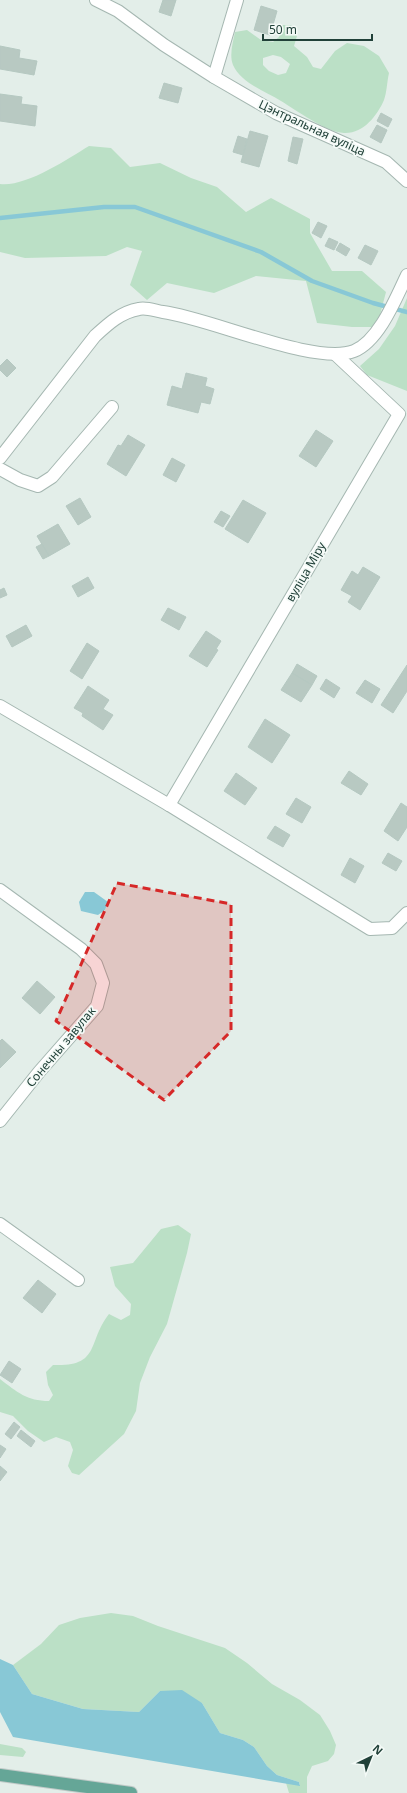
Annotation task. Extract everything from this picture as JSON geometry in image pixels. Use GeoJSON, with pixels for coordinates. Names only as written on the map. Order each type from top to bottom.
{"type":"FeatureCollection","features":[{"type":"Feature","properties":{"kind":"main road"},"geometry":{"type":"LineString","coordinates":[[0,1775],[132,1793]]}},
{"type":"Feature","properties":{"kind":"street","name":"Цэнтральная вуліца"},"geometry":{"type":"LineString","coordinates":[[96,0],[118,11],[164,45],[214,77],[276,113],[386,162],[407,181]]}},
{"type":"Feature","properties":{"kind":"street"},"geometry":{"type":"LineString","coordinates":[[214,77],[237,0]]}},
{"type":"Feature","properties":{"kind":"street"},"geometry":{"type":"LineString","coordinates":[[0,458],[96,336],[112,320],[139,308],[178,313],[308,352],[336,355],[355,351],[370,339],[384,321],[407,275]]}},
{"type":"Feature","properties":{"kind":"street","name":"вуліца Міру"},"geometry":{"type":"LineString","coordinates":[[169,805],[403,416],[336,355]]}},
{"type":"Feature","properties":{"kind":"street"},"geometry":{"type":"LineString","coordinates":[[0,470],[20,480],[38,486],[52,478],[112,407]]}},
{"type":"Feature","properties":{"kind":"street"},"geometry":{"type":"LineString","coordinates":[[0,706],[169,805],[370,929],[392,928],[407,913]]}},
{"type":"Feature","properties":{"kind":"street","name":"Сонечны завулак"},"geometry":{"type":"LineString","coordinates":[[0,890],[81,949],[96,964],[103,983],[97,1006],[39,1072],[0,1121]]}},
{"type":"Feature","properties":{"kind":"street"},"geometry":{"type":"LineString","coordinates":[[0,1224],[78,1280]]}},
{"type":"Feature","properties":{"kind":"highlighted area"},"geometry":{"type":"Polygon","coordinates":[[[117,883],[231,904],[231,1031],[164,1100],[56,1021],[117,883]]]}},
{"type":"Feature","properties":{"kind":"green space"},"geometry":{"type":"Polygon","coordinates":[[[282,25],[291,25],[297,36],[294,46],[307,57],[313,67],[321,69],[335,51],[347,43],[364,46],[379,56],[389,73],[384,100],[373,118],[357,131],[351,133],[337,132],[311,120],[247,82],[233,65],[231,57],[235,32],[247,30],[261,40],[273,42],[279,37],[282,25]],[[273,55],[263,58],[263,65],[269,71],[278,75],[286,73],[290,64],[281,57],[273,55]]]}},
{"type":"Feature","properties":{"kind":"green space"},"geometry":{"type":"Polygon","coordinates":[[[89,146],[111,148],[130,167],[160,163],[191,178],[217,187],[246,212],[271,198],[310,219],[310,233],[332,271],[362,271],[386,292],[380,315],[372,327],[352,327],[317,323],[306,281],[256,276],[214,293],[167,283],[147,300],[130,285],[142,251],[127,247],[106,256],[25,258],[0,252],[0,184],[10,184],[34,177],[58,165],[89,146]]]}},
{"type":"Feature","properties":{"kind":"green space"},"geometry":{"type":"Polygon","coordinates":[[[407,298],[407,391],[367,375],[360,366],[379,349],[395,326],[407,298]]]}},
{"type":"Feature","properties":{"kind":"green space"},"geometry":{"type":"Polygon","coordinates":[[[178,1225],[191,1234],[187,1253],[167,1324],[150,1357],[140,1383],[136,1411],[124,1434],[79,1475],[72,1473],[68,1466],[73,1450],[70,1442],[56,1437],[44,1442],[28,1431],[13,1416],[0,1412],[0,1379],[23,1395],[41,1401],[49,1401],[53,1395],[48,1385],[46,1372],[53,1365],[68,1365],[79,1362],[86,1357],[91,1351],[102,1324],[109,1314],[121,1320],[130,1315],[131,1304],[115,1286],[110,1267],[133,1263],[161,1229],[178,1225]]]}},
{"type":"Feature","properties":{"kind":"green space"},"geometry":{"type":"Polygon","coordinates":[[[111,1613],[133,1616],[158,1626],[225,1648],[247,1663],[272,1684],[300,1700],[320,1715],[330,1731],[336,1745],[334,1754],[328,1761],[312,1766],[307,1777],[307,1793],[289,1793],[286,1783],[300,1785],[299,1782],[277,1775],[267,1766],[254,1747],[243,1740],[220,1733],[202,1703],[160,1691],[139,1712],[83,1709],[32,1694],[13,1665],[41,1644],[59,1625],[80,1618],[111,1613]]]}},
{"type":"Feature","properties":{"kind":"green space"},"geometry":{"type":"Polygon","coordinates":[[[0,1744],[22,1748],[26,1752],[23,1757],[0,1755],[0,1744]]]}},
{"type":"Feature","properties":{"kind":"water"},"geometry":{"type":"Polygon","coordinates":[[[85,892],[94,892],[108,902],[105,910],[98,915],[81,911],[79,902],[85,892]]]}},
{"type":"Feature","properties":{"kind":"water"},"geometry":{"type":"Polygon","coordinates":[[[0,1659],[13,1665],[32,1694],[83,1709],[139,1712],[160,1691],[182,1690],[202,1703],[220,1733],[243,1740],[254,1747],[267,1766],[277,1775],[299,1782],[300,1786],[13,1737],[0,1712],[0,1659]]]}},
{"type":"Feature","properties":{"kind":"building"},"geometry":{"type":"Polygon","coordinates":[[[163,0],[176,0],[171,16],[159,12],[163,0]]]}},
{"type":"Feature","properties":{"kind":"building"},"geometry":{"type":"Polygon","coordinates":[[[261,6],[277,11],[270,35],[254,30],[261,6]]]}},
{"type":"Feature","properties":{"kind":"building"},"geometry":{"type":"Polygon","coordinates":[[[0,46],[20,50],[19,58],[37,61],[34,75],[0,69],[0,46]]]}},
{"type":"Feature","properties":{"kind":"building"},"geometry":{"type":"Polygon","coordinates":[[[164,83],[182,88],[178,103],[159,98],[164,83]]]}},
{"type":"Feature","properties":{"kind":"building"},"geometry":{"type":"Polygon","coordinates":[[[0,94],[22,97],[21,104],[37,106],[35,126],[0,121],[0,94]]]}},
{"type":"Feature","properties":{"kind":"building"},"geometry":{"type":"Polygon","coordinates":[[[381,113],[392,119],[388,127],[377,121],[381,113]]]}},
{"type":"Feature","properties":{"kind":"building"},"geometry":{"type":"Polygon","coordinates":[[[377,125],[387,130],[381,143],[370,137],[377,125]]]}},
{"type":"Feature","properties":{"kind":"building"},"geometry":{"type":"Polygon","coordinates":[[[250,131],[268,136],[259,167],[241,162],[250,131]]]}},
{"type":"Feature","properties":{"kind":"building"},"geometry":{"type":"Polygon","coordinates":[[[238,136],[247,139],[243,155],[233,152],[238,136]]]}},
{"type":"Feature","properties":{"kind":"building"},"geometry":{"type":"Polygon","coordinates":[[[293,137],[303,139],[297,164],[288,161],[293,137]]]}},
{"type":"Feature","properties":{"kind":"building"},"geometry":{"type":"Polygon","coordinates":[[[318,222],[327,226],[321,238],[312,233],[318,222]]]}},
{"type":"Feature","properties":{"kind":"building"},"geometry":{"type":"Polygon","coordinates":[[[329,238],[338,242],[334,250],[325,246],[329,238]]]}},
{"type":"Feature","properties":{"kind":"building"},"geometry":{"type":"Polygon","coordinates":[[[340,243],[350,249],[346,256],[336,250],[340,243]]]}},
{"type":"Feature","properties":{"kind":"building"},"geometry":{"type":"Polygon","coordinates":[[[365,245],[378,251],[371,265],[358,258],[365,245]]]}},
{"type":"Feature","properties":{"kind":"building"},"geometry":{"type":"Polygon","coordinates":[[[7,359],[16,368],[7,377],[0,370],[0,366],[7,359]]]}},
{"type":"Feature","properties":{"kind":"building"},"geometry":{"type":"Polygon","coordinates":[[[186,373],[207,378],[205,386],[214,389],[210,404],[201,402],[198,413],[167,405],[172,386],[182,389],[186,373]]]}},
{"type":"Feature","properties":{"kind":"building"},"geometry":{"type":"Polygon","coordinates":[[[316,430],[333,441],[316,467],[299,456],[316,430]]]}},
{"type":"Feature","properties":{"kind":"building"},"geometry":{"type":"Polygon","coordinates":[[[128,435],[145,445],[126,476],[107,464],[118,445],[121,446],[128,435]]]}},
{"type":"Feature","properties":{"kind":"building"},"geometry":{"type":"Polygon","coordinates":[[[172,458],[185,465],[176,482],[163,475],[172,458]]]}},
{"type":"Feature","properties":{"kind":"building"},"geometry":{"type":"Polygon","coordinates":[[[80,498],[91,517],[78,525],[66,506],[80,498]]]}},
{"type":"Feature","properties":{"kind":"building"},"geometry":{"type":"Polygon","coordinates":[[[243,500],[266,513],[248,543],[225,529],[243,500]]]}},
{"type":"Feature","properties":{"kind":"building"},"geometry":{"type":"Polygon","coordinates":[[[221,511],[230,516],[223,527],[214,522],[221,511]]]}},
{"type":"Feature","properties":{"kind":"building"},"geometry":{"type":"Polygon","coordinates":[[[58,524],[70,544],[49,556],[37,536],[58,524]]]}},
{"type":"Feature","properties":{"kind":"building"},"geometry":{"type":"Polygon","coordinates":[[[42,544],[49,556],[43,559],[36,547],[42,544]]]}},
{"type":"Feature","properties":{"kind":"building"},"geometry":{"type":"Polygon","coordinates":[[[363,567],[380,577],[360,610],[348,602],[352,596],[341,590],[352,571],[358,575],[363,567]]]}},
{"type":"Feature","properties":{"kind":"building"},"geometry":{"type":"Polygon","coordinates":[[[88,577],[94,588],[78,597],[72,586],[88,577]]]}},
{"type":"Feature","properties":{"kind":"building"},"geometry":{"type":"Polygon","coordinates":[[[4,588],[7,595],[0,598],[0,590],[4,588]]]}},
{"type":"Feature","properties":{"kind":"building"},"geometry":{"type":"Polygon","coordinates":[[[168,608],[186,617],[179,630],[161,620],[168,608]]]}},
{"type":"Feature","properties":{"kind":"building"},"geometry":{"type":"Polygon","coordinates":[[[26,625],[32,636],[12,647],[6,636],[26,625]]]}},
{"type":"Feature","properties":{"kind":"building"},"geometry":{"type":"Polygon","coordinates":[[[206,631],[221,641],[216,649],[218,650],[207,667],[189,656],[206,631]]]}},
{"type":"Feature","properties":{"kind":"building"},"geometry":{"type":"Polygon","coordinates":[[[87,643],[99,651],[82,679],[70,671],[87,643]]]}},
{"type":"Feature","properties":{"kind":"building"},"geometry":{"type":"Polygon","coordinates":[[[297,664],[317,676],[312,685],[292,673],[297,664]]]}},
{"type":"Feature","properties":{"kind":"building"},"geometry":{"type":"Polygon","coordinates":[[[407,665],[407,691],[393,713],[381,705],[407,665]]]}},
{"type":"Feature","properties":{"kind":"building"},"geometry":{"type":"Polygon","coordinates":[[[292,673],[312,685],[301,702],[281,690],[292,673]]]}},
{"type":"Feature","properties":{"kind":"building"},"geometry":{"type":"Polygon","coordinates":[[[326,679],[340,688],[334,698],[320,689],[326,679]]]}},
{"type":"Feature","properties":{"kind":"building"},"geometry":{"type":"Polygon","coordinates":[[[365,680],[380,689],[372,703],[356,693],[365,680]]]}},
{"type":"Feature","properties":{"kind":"building"},"geometry":{"type":"Polygon","coordinates":[[[88,686],[109,700],[103,709],[113,715],[103,730],[82,716],[83,713],[74,708],[88,686]]]}},
{"type":"Feature","properties":{"kind":"building"},"geometry":{"type":"Polygon","coordinates":[[[265,719],[290,735],[272,763],[248,747],[265,719]]]}},
{"type":"Feature","properties":{"kind":"building"},"geometry":{"type":"Polygon","coordinates":[[[349,771],[368,784],[361,795],[341,783],[349,771]]]}},
{"type":"Feature","properties":{"kind":"building"},"geometry":{"type":"Polygon","coordinates":[[[236,773],[257,788],[245,805],[224,791],[236,773]]]}},
{"type":"Feature","properties":{"kind":"building"},"geometry":{"type":"Polygon","coordinates":[[[296,798],[311,807],[302,823],[286,814],[296,798]]]}},
{"type":"Feature","properties":{"kind":"building"},"geometry":{"type":"Polygon","coordinates":[[[401,803],[407,807],[407,827],[398,841],[384,831],[401,803]]]}},
{"type":"Feature","properties":{"kind":"building"},"geometry":{"type":"Polygon","coordinates":[[[275,826],[290,835],[283,847],[267,838],[275,826]]]}},
{"type":"Feature","properties":{"kind":"building"},"geometry":{"type":"Polygon","coordinates":[[[388,853],[402,861],[396,871],[382,863],[388,853]]]}},
{"type":"Feature","properties":{"kind":"building"},"geometry":{"type":"Polygon","coordinates":[[[350,858],[364,866],[355,883],[341,875],[350,858]]]}},
{"type":"Feature","properties":{"kind":"building"},"geometry":{"type":"Polygon","coordinates":[[[37,981],[55,997],[40,1014],[22,998],[37,981]]]}},
{"type":"Feature","properties":{"kind":"building"},"geometry":{"type":"Polygon","coordinates":[[[2,1039],[16,1052],[0,1068],[0,1041],[2,1039]]]}},
{"type":"Feature","properties":{"kind":"building"},"geometry":{"type":"Polygon","coordinates":[[[38,1280],[56,1294],[42,1313],[23,1298],[38,1280]]]}},
{"type":"Feature","properties":{"kind":"building"},"geometry":{"type":"Polygon","coordinates":[[[9,1361],[21,1369],[12,1383],[0,1375],[9,1361]]]}},
{"type":"Feature","properties":{"kind":"building"},"geometry":{"type":"Polygon","coordinates":[[[14,1422],[20,1427],[11,1439],[5,1434],[14,1422]]]}},
{"type":"Feature","properties":{"kind":"building"},"geometry":{"type":"Polygon","coordinates":[[[21,1430],[35,1441],[31,1447],[17,1436],[21,1430]]]}},
{"type":"Feature","properties":{"kind":"building"},"geometry":{"type":"Polygon","coordinates":[[[0,1445],[6,1449],[0,1458],[0,1445]]]}},
{"type":"Feature","properties":{"kind":"building"},"geometry":{"type":"Polygon","coordinates":[[[0,1466],[7,1472],[0,1481],[0,1466]]]}},
{"type":"Feature","properties":{"kind":"waterway"},"geometry":{"type":"LineString","coordinates":[[0,218],[104,207],[135,207],[261,252],[312,281],[373,303],[407,312]]}}]}
